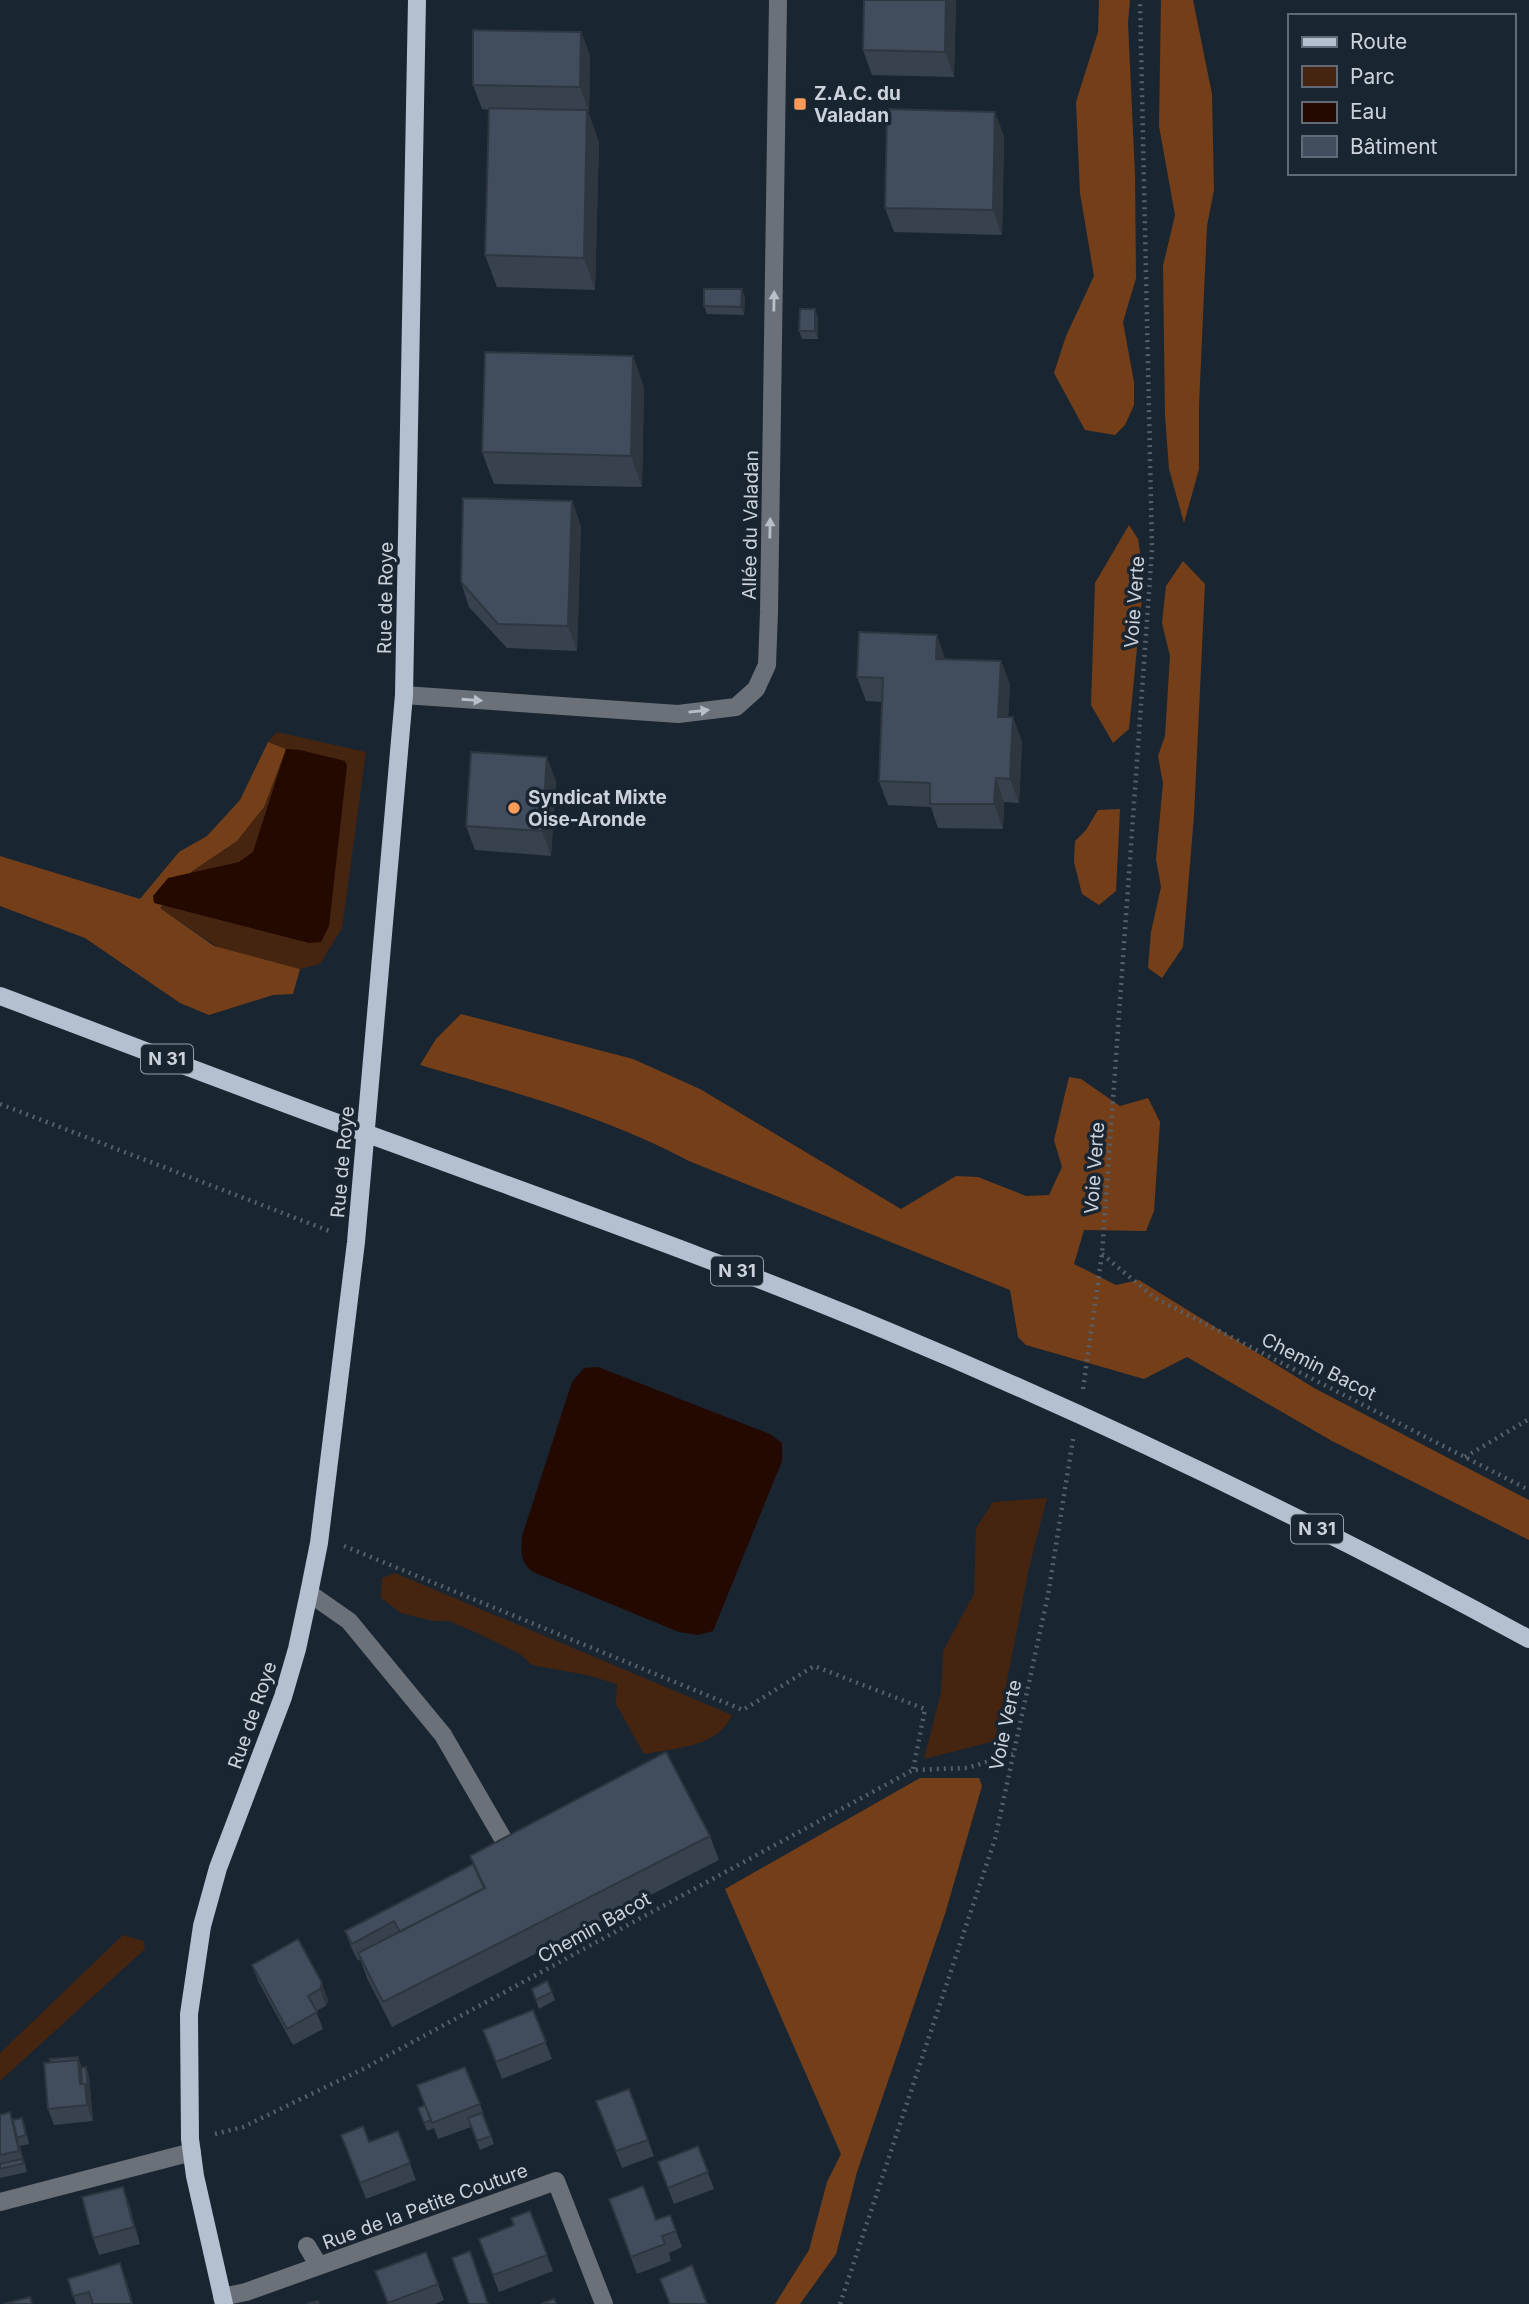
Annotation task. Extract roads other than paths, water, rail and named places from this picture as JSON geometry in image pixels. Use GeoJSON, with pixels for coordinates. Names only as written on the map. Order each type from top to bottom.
{"type":"FeatureCollection","features":[{"type":"Feature","properties":{"kind":"main road","name":"Rue de Roye"},"geometry":{"type":"LineString","coordinates":[[223,2301],[191,2146],[189,2014],[202,1926],[218,1868],[283,1696],[297,1650],[319,1543],[356,1241],[404,695],[417,0]]}},
{"type":"Feature","properties":{"kind":"main road","name":"N 31"},"geometry":{"type":"LineString","coordinates":[[0,996],[568,1206],[890,1332],[1101,1424],[1411,1576],[1529,1639]]}},
{"type":"Feature","properties":{"kind":"street","name":"Allée du Valadan"},"geometry":{"type":"LineString","coordinates":[[404,695],[678,714],[736,708],[756,689],[767,665],[769,612],[778,0]]}},
{"type":"Feature","properties":{"kind":"street"},"geometry":{"type":"LineString","coordinates":[[309,1593],[349,1621],[443,1735],[502,1837]]}},
{"type":"Feature","properties":{"kind":"street"},"geometry":{"type":"LineString","coordinates":[[0,2202],[191,2146]]}},
{"type":"Feature","properties":{"kind":"street","name":"Rue de la Petite Couture"},"geometry":{"type":"LineString","coordinates":[[223,2301],[556,2181],[604,2304]]}},
{"type":"Feature","properties":{"kind":"street"},"geometry":{"type":"LineString","coordinates":[[307,2246],[319,2266]]}},
{"type":"Feature","properties":{"kind":"water"},"geometry":{"type":"Polygon","coordinates":[[[286,749],[345,761],[347,766],[329,926],[321,942],[309,943],[154,903],[153,896],[168,878],[239,862],[253,852],[286,749]]]}},
{"type":"Feature","properties":{"kind":"water"},"geometry":{"type":"Polygon","coordinates":[[[598,1367],[770,1434],[782,1443],[782,1461],[713,1631],[698,1635],[679,1632],[533,1572],[524,1561],[522,1536],[572,1382],[584,1368],[598,1367]]]}},
{"type":"Feature","properties":{"kind":"place","name":"Z.A.C. du Valadan"},"geometry":{"type":"Point","coordinates":[800,104]}},
{"type":"Feature","properties":{"kind":"place","name":"Syndicat Mixte Oise-Aronde"},"geometry":{"type":"Point","coordinates":[514,808]}}]}
